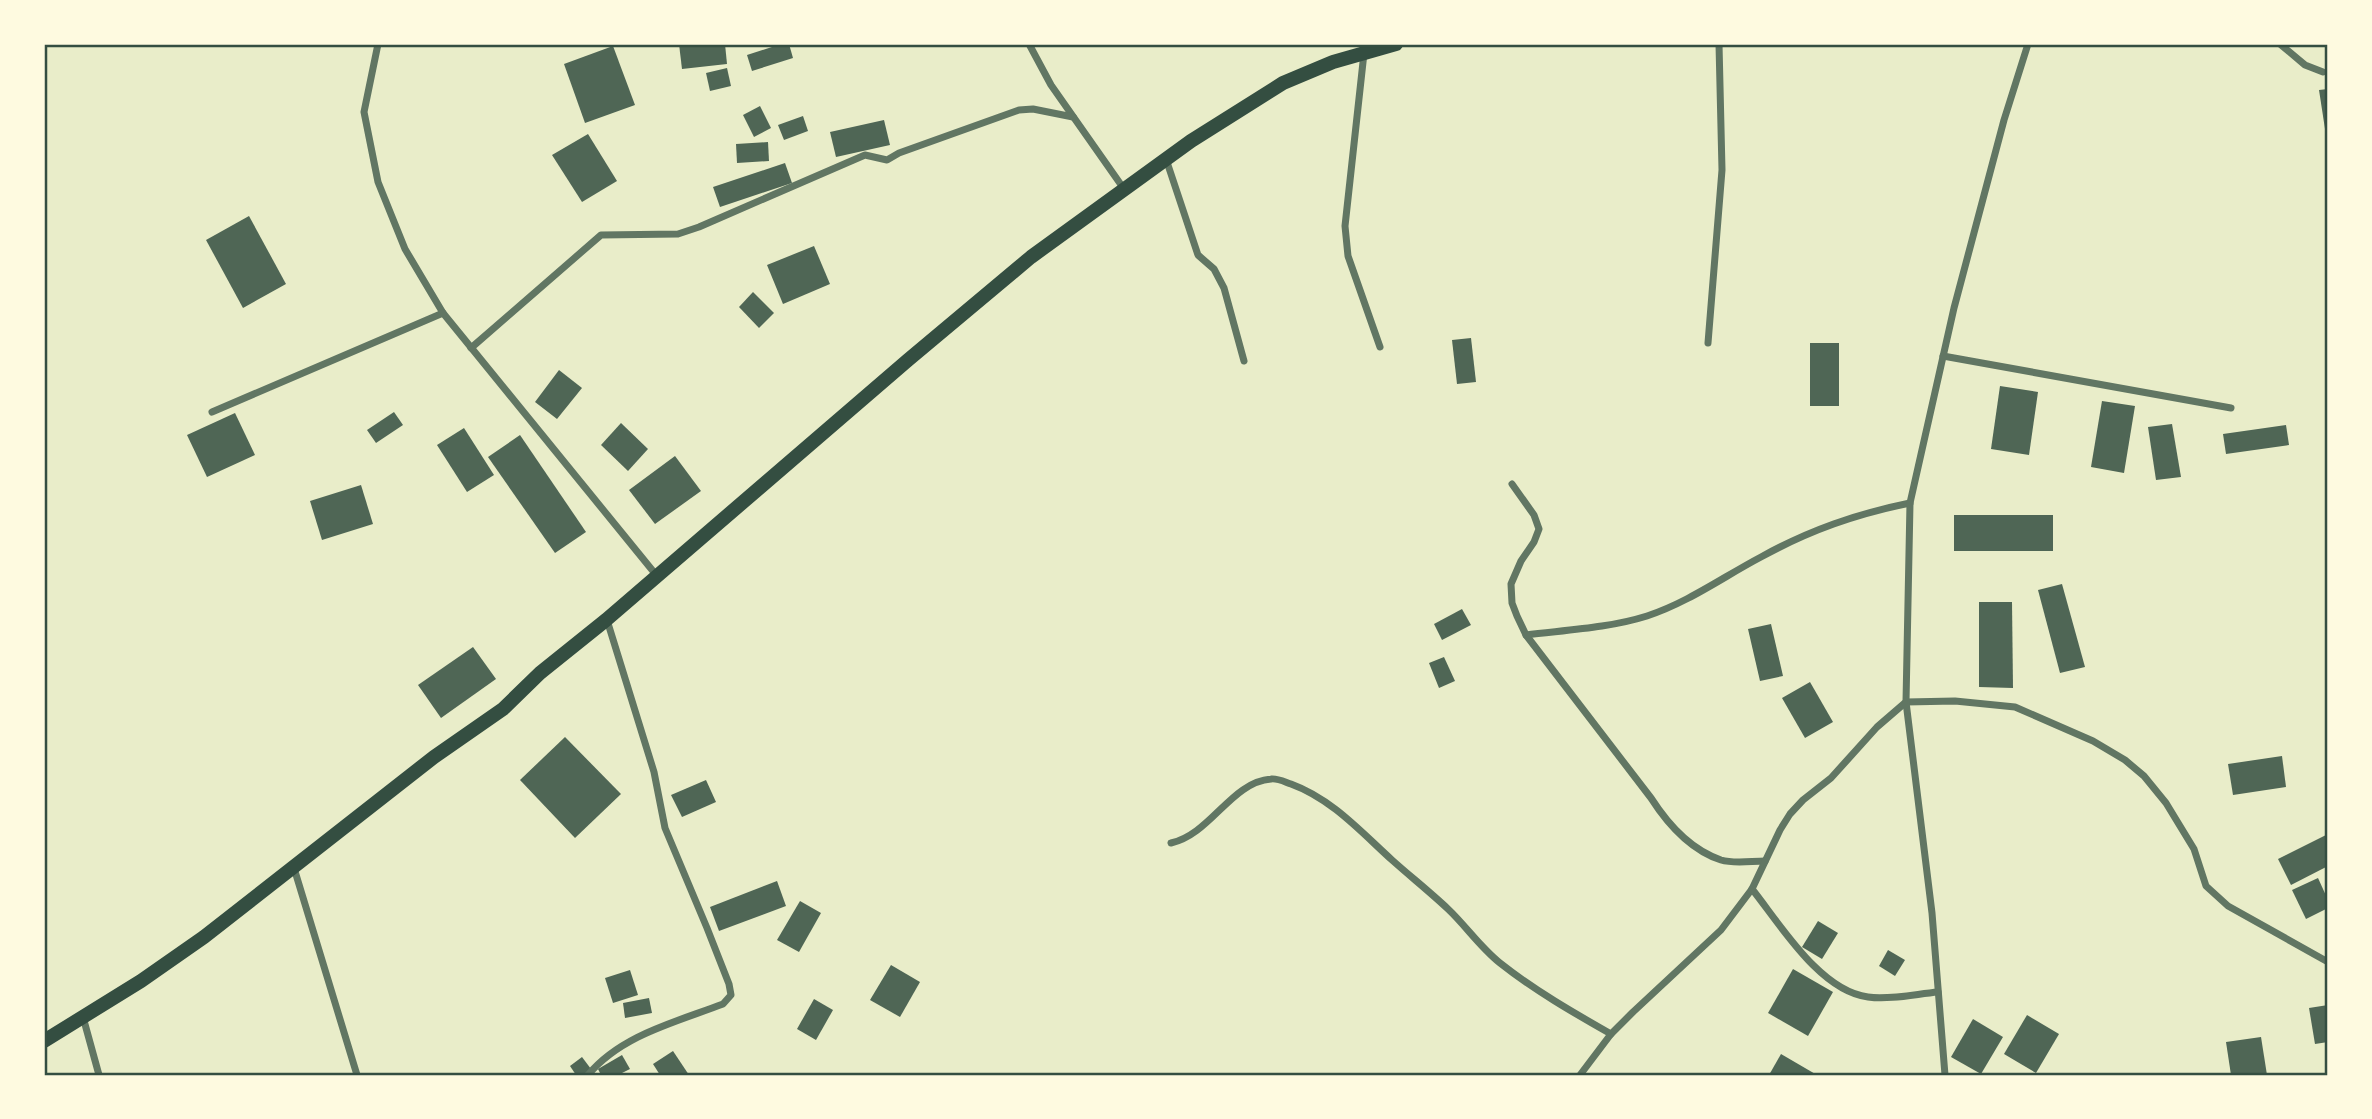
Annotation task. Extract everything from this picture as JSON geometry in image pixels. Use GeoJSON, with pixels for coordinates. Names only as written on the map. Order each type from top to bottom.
{"type":"FeatureCollection","features":[{"type":"Feature","properties":{"kind":"main road"},"geometry":{"type":"LineString","coordinates":[[44,1041],[141,981],[204,937],[434,757],[503,709],[540,673],[606,620],[1031,257],[1166,159],[1283,83],[1333,62],[1396,44]]}},
{"type":"Feature","properties":{"kind":"street"},"geometry":{"type":"LineString","coordinates":[[378,44],[364,112],[378,182],[405,249],[443,313],[657,576]]}},
{"type":"Feature","properties":{"kind":"street"},"geometry":{"type":"LineString","coordinates":[[1029,44],[1051,85],[1125,189]]}},
{"type":"Feature","properties":{"kind":"street"},"geometry":{"type":"LineString","coordinates":[[1708,344],[1722,170],[1719,44]]}},
{"type":"Feature","properties":{"kind":"street"},"geometry":{"type":"LineString","coordinates":[[1945,1075],[1932,913],[1906,702],[1910,503],[1943,356],[2004,120],[2028,44]]}},
{"type":"Feature","properties":{"kind":"street"},"geometry":{"type":"LineString","coordinates":[[2280,44],[2305,65],[2323,72]]}},
{"type":"Feature","properties":{"kind":"street"},"geometry":{"type":"LineString","coordinates":[[1364,53],[1345,226],[1348,256],[1380,347]]}},
{"type":"Feature","properties":{"kind":"street"},"geometry":{"type":"LineString","coordinates":[[471,348],[601,235],[678,234],[865,155],[887,159],[1019,110],[1032,109],[1073,117]]}},
{"type":"Feature","properties":{"kind":"street"},"geometry":{"type":"LineString","coordinates":[[1166,159],[1198,255],[1214,269],[1224,288],[1244,361]]}},
{"type":"Feature","properties":{"kind":"street"},"geometry":{"type":"LineString","coordinates":[[212,412],[443,313]]}},
{"type":"Feature","properties":{"kind":"street"},"geometry":{"type":"LineString","coordinates":[[1943,356],[2231,408]]}},
{"type":"Feature","properties":{"kind":"street"},"geometry":{"type":"LineString","coordinates":[[1511,484],[1534,514],[1539,529],[1511,584],[1512,603],[1526,635],[1666,821],[1679,834],[1722,860],[1765,861]]}},
{"type":"Feature","properties":{"kind":"street"},"geometry":{"type":"LineString","coordinates":[[1526,635],[1608,625],[1647,616],[1687,600],[1758,558],[1819,528],[1871,511],[1910,503]]}},
{"type":"Feature","properties":{"kind":"street"},"geometry":{"type":"LineString","coordinates":[[588,1075],[598,1063],[620,1047],[645,1034],[723,1004],[731,995],[665,828],[654,772],[606,620]]}},
{"type":"Feature","properties":{"kind":"street"},"geometry":{"type":"LineString","coordinates":[[1580,1075],[1611,1034],[1721,930],[1752,889],[1790,814],[1831,778],[1877,727],[1906,702],[1955,702],[2015,707],[2093,741],[2125,760],[2144,776],[2166,803],[2194,849],[2206,886],[2228,905],[2328,961]]}},
{"type":"Feature","properties":{"kind":"street"},"geometry":{"type":"LineString","coordinates":[[1171,843],[1184,840],[1199,830],[1252,783],[1274,778],[1297,786],[1334,808],[1366,834],[1450,910],[1499,962],[1611,1034]]}},
{"type":"Feature","properties":{"kind":"street"},"geometry":{"type":"LineString","coordinates":[[293,867],[357,1075]]}},
{"type":"Feature","properties":{"kind":"street"},"geometry":{"type":"LineString","coordinates":[[1752,889],[1811,963],[1825,976],[1849,991],[1871,998],[1938,992]]}},
{"type":"Feature","properties":{"kind":"street"},"geometry":{"type":"LineString","coordinates":[[83,1017],[99,1075]]}},
{"type":"Feature","properties":{"kind":"building"},"geometry":{"type":"Polygon","coordinates":[[[679,44],[725,44],[727,64],[682,69],[679,44]]]}},
{"type":"Feature","properties":{"kind":"building"},"geometry":{"type":"Polygon","coordinates":[[[789,44],[793,58],[752,71],[747,55],[789,44]]]}},
{"type":"Feature","properties":{"kind":"building"},"geometry":{"type":"Polygon","coordinates":[[[613,46],[635,105],[585,123],[564,64],[613,46]]]}},
{"type":"Feature","properties":{"kind":"building"},"geometry":{"type":"Polygon","coordinates":[[[727,68],[731,86],[710,91],[706,73],[727,68]]]}},
{"type":"Feature","properties":{"kind":"building"},"geometry":{"type":"Polygon","coordinates":[[[2328,89],[2328,129],[2325,129],[2319,90],[2328,89]]]}},
{"type":"Feature","properties":{"kind":"building"},"geometry":{"type":"Polygon","coordinates":[[[760,106],[771,128],[754,137],[743,115],[760,106]]]}},
{"type":"Feature","properties":{"kind":"building"},"geometry":{"type":"Polygon","coordinates":[[[803,116],[808,131],[784,140],[778,125],[803,116]]]}},
{"type":"Feature","properties":{"kind":"building"},"geometry":{"type":"Polygon","coordinates":[[[884,120],[890,145],[836,157],[830,132],[884,120]]]}},
{"type":"Feature","properties":{"kind":"building"},"geometry":{"type":"Polygon","coordinates":[[[588,134],[617,181],[582,202],[552,155],[588,134]]]}},
{"type":"Feature","properties":{"kind":"building"},"geometry":{"type":"Polygon","coordinates":[[[768,142],[769,161],[737,163],[736,144],[768,142]]]}},
{"type":"Feature","properties":{"kind":"building"},"geometry":{"type":"Polygon","coordinates":[[[785,163],[792,183],[720,207],[713,187],[785,163]]]}},
{"type":"Feature","properties":{"kind":"building"},"geometry":{"type":"Polygon","coordinates":[[[249,216],[286,284],[243,308],[206,240],[249,216]]]}},
{"type":"Feature","properties":{"kind":"building"},"geometry":{"type":"Polygon","coordinates":[[[814,246],[830,284],[783,304],[767,265],[814,246]]]}},
{"type":"Feature","properties":{"kind":"building"},"geometry":{"type":"Polygon","coordinates":[[[753,292],[774,313],[759,328],[739,307],[753,292]]]}},
{"type":"Feature","properties":{"kind":"building"},"geometry":{"type":"Polygon","coordinates":[[[1471,338],[1476,382],[1457,384],[1452,340],[1471,338]]]}},
{"type":"Feature","properties":{"kind":"building"},"geometry":{"type":"Polygon","coordinates":[[[1810,343],[1839,343],[1839,406],[1810,406],[1810,343]]]}},
{"type":"Feature","properties":{"kind":"building"},"geometry":{"type":"Polygon","coordinates":[[[559,370],[582,388],[557,419],[535,402],[559,370]]]}},
{"type":"Feature","properties":{"kind":"building"},"geometry":{"type":"Polygon","coordinates":[[[2000,386],[2038,392],[2029,455],[1991,449],[2000,386]]]}},
{"type":"Feature","properties":{"kind":"building"},"geometry":{"type":"Polygon","coordinates":[[[2102,401],[2135,406],[2124,473],[2091,467],[2102,401]]]}},
{"type":"Feature","properties":{"kind":"building"},"geometry":{"type":"Polygon","coordinates":[[[394,412],[403,425],[376,443],[367,430],[394,412]]]}},
{"type":"Feature","properties":{"kind":"building"},"geometry":{"type":"Polygon","coordinates":[[[235,413],[255,455],[207,477],[187,435],[235,413]]]}},
{"type":"Feature","properties":{"kind":"building"},"geometry":{"type":"Polygon","coordinates":[[[621,423],[648,449],[628,471],[601,445],[621,423]]]}},
{"type":"Feature","properties":{"kind":"building"},"geometry":{"type":"Polygon","coordinates":[[[2172,424],[2181,477],[2156,480],[2148,427],[2172,424]]]}},
{"type":"Feature","properties":{"kind":"building"},"geometry":{"type":"Polygon","coordinates":[[[2286,425],[2289,445],[2226,454],[2223,434],[2286,425]]]}},
{"type":"Feature","properties":{"kind":"building"},"geometry":{"type":"Polygon","coordinates":[[[464,428],[494,475],[467,492],[437,445],[464,428]]]}},
{"type":"Feature","properties":{"kind":"building"},"geometry":{"type":"Polygon","coordinates":[[[520,435],[586,532],[555,553],[488,457],[520,435]]]}},
{"type":"Feature","properties":{"kind":"building"},"geometry":{"type":"Polygon","coordinates":[[[675,456],[701,491],[655,524],[629,490],[675,456]]]}},
{"type":"Feature","properties":{"kind":"building"},"geometry":{"type":"Polygon","coordinates":[[[361,485],[373,524],[322,540],[310,501],[361,485]]]}},
{"type":"Feature","properties":{"kind":"building"},"geometry":{"type":"Polygon","coordinates":[[[1954,515],[2053,515],[2053,551],[1954,551],[1954,515]]]}},
{"type":"Feature","properties":{"kind":"building"},"geometry":{"type":"Polygon","coordinates":[[[2062,584],[2085,667],[2060,673],[2038,590],[2062,584]]]}},
{"type":"Feature","properties":{"kind":"building"},"geometry":{"type":"Polygon","coordinates":[[[1979,602],[2012,602],[2013,688],[1979,687],[1979,602]]]}},
{"type":"Feature","properties":{"kind":"building"},"geometry":{"type":"Polygon","coordinates":[[[1462,609],[1471,625],[1442,640],[1434,624],[1462,609]]]}},
{"type":"Feature","properties":{"kind":"building"},"geometry":{"type":"Polygon","coordinates":[[[1771,624],[1783,676],[1760,681],[1748,629],[1771,624]]]}},
{"type":"Feature","properties":{"kind":"building"},"geometry":{"type":"Polygon","coordinates":[[[473,647],[496,679],[441,718],[418,685],[473,647]]]}},
{"type":"Feature","properties":{"kind":"building"},"geometry":{"type":"Polygon","coordinates":[[[1444,657],[1455,681],[1439,688],[1429,663],[1444,657]]]}},
{"type":"Feature","properties":{"kind":"building"},"geometry":{"type":"Polygon","coordinates":[[[1810,682],[1833,722],[1805,738],[1782,698],[1810,682]]]}},
{"type":"Feature","properties":{"kind":"building"},"geometry":{"type":"Polygon","coordinates":[[[565,737],[621,794],[575,838],[520,780],[565,737]]]}},
{"type":"Feature","properties":{"kind":"building"},"geometry":{"type":"Polygon","coordinates":[[[2282,756],[2286,787],[2233,795],[2228,764],[2282,756]]]}},
{"type":"Feature","properties":{"kind":"building"},"geometry":{"type":"Polygon","coordinates":[[[706,780],[716,802],[682,817],[671,795],[706,780]]]}},
{"type":"Feature","properties":{"kind":"building"},"geometry":{"type":"Polygon","coordinates":[[[2328,834],[2328,866],[2291,885],[2278,859],[2328,834]]]}},
{"type":"Feature","properties":{"kind":"building"},"geometry":{"type":"Polygon","coordinates":[[[2318,878],[2328,900],[2328,908],[2306,919],[2292,890],[2318,878]]]}},
{"type":"Feature","properties":{"kind":"building"},"geometry":{"type":"Polygon","coordinates":[[[777,881],[786,906],[719,931],[710,907],[777,881]]]}},
{"type":"Feature","properties":{"kind":"building"},"geometry":{"type":"Polygon","coordinates":[[[800,901],[821,913],[799,952],[777,940],[800,901]]]}},
{"type":"Feature","properties":{"kind":"building"},"geometry":{"type":"Polygon","coordinates":[[[1818,921],[1838,933],[1822,959],[1802,947],[1818,921]]]}},
{"type":"Feature","properties":{"kind":"building"},"geometry":{"type":"Polygon","coordinates":[[[1888,950],[1905,960],[1895,976],[1879,966],[1888,950]]]}},
{"type":"Feature","properties":{"kind":"building"},"geometry":{"type":"Polygon","coordinates":[[[891,965],[920,982],[900,1017],[870,1000],[891,965]]]}},
{"type":"Feature","properties":{"kind":"building"},"geometry":{"type":"Polygon","coordinates":[[[1793,969],[1833,992],[1808,1036],[1768,1013],[1793,969]]]}},
{"type":"Feature","properties":{"kind":"building"},"geometry":{"type":"Polygon","coordinates":[[[630,970],[638,995],[613,1003],[605,978],[630,970]]]}},
{"type":"Feature","properties":{"kind":"building"},"geometry":{"type":"Polygon","coordinates":[[[649,998],[652,1013],[625,1018],[623,1003],[649,998]]]}},
{"type":"Feature","properties":{"kind":"building"},"geometry":{"type":"Polygon","coordinates":[[[814,999],[833,1010],[816,1040],[797,1029],[814,999]]]}},
{"type":"Feature","properties":{"kind":"building"},"geometry":{"type":"Polygon","coordinates":[[[2328,1005],[2328,1042],[2315,1044],[2309,1008],[2328,1005]]]}},
{"type":"Feature","properties":{"kind":"building"},"geometry":{"type":"Polygon","coordinates":[[[2027,1015],[2059,1034],[2036,1073],[2004,1054],[2027,1015]]]}},
{"type":"Feature","properties":{"kind":"building"},"geometry":{"type":"Polygon","coordinates":[[[1973,1019],[2003,1037],[1981,1074],[1951,1057],[1973,1019]]]}},
{"type":"Feature","properties":{"kind":"building"},"geometry":{"type":"Polygon","coordinates":[[[2261,1037],[2267,1075],[2231,1075],[2226,1042],[2261,1037]]]}},
{"type":"Feature","properties":{"kind":"building"},"geometry":{"type":"Polygon","coordinates":[[[673,1051],[689,1075],[660,1075],[653,1064],[673,1051]]]}},
{"type":"Feature","properties":{"kind":"building"},"geometry":{"type":"Polygon","coordinates":[[[1781,1054],[1817,1075],[1769,1075],[1781,1054]]]}},
{"type":"Feature","properties":{"kind":"building"},"geometry":{"type":"Polygon","coordinates":[[[622,1055],[630,1069],[618,1075],[601,1075],[598,1069],[622,1055]]]}},
{"type":"Feature","properties":{"kind":"building"},"geometry":{"type":"Polygon","coordinates":[[[582,1057],[591,1069],[583,1075],[576,1075],[570,1066],[582,1057]]]}}]}
